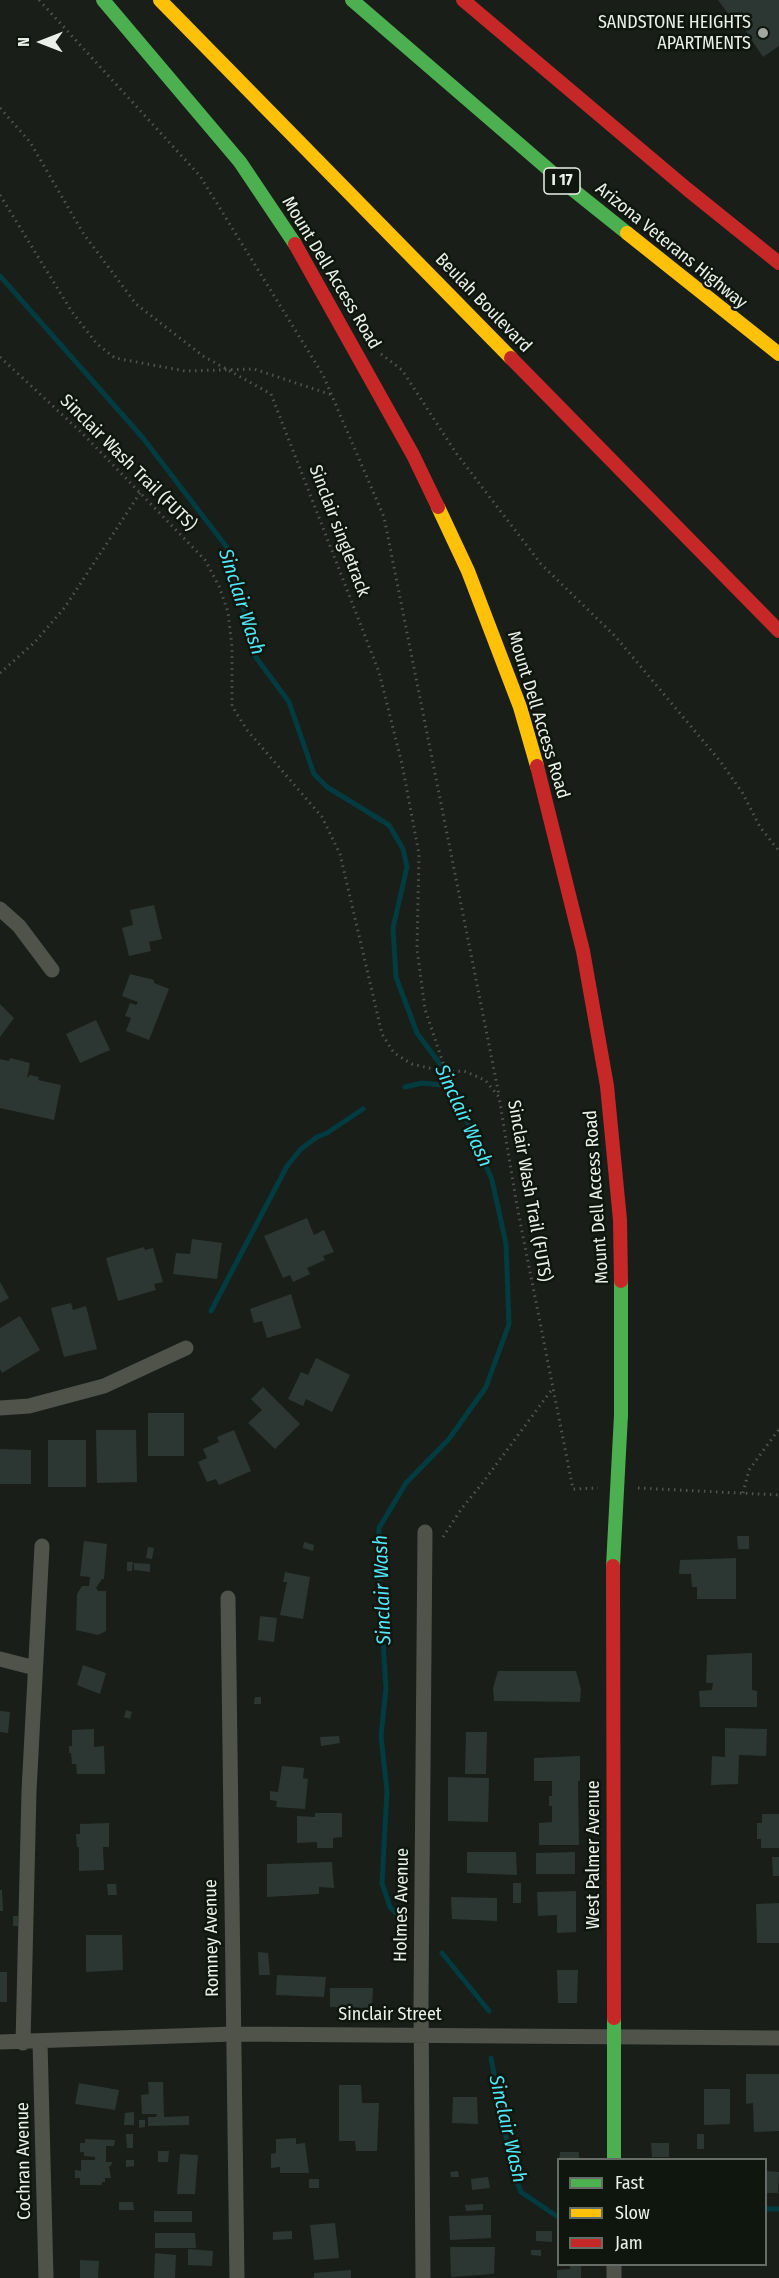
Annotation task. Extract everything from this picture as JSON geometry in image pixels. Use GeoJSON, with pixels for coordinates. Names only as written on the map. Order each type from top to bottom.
{"type":"FeatureCollection","features":[{"type":"Feature","properties":{"kind":"main road","name":"Mount Dell Access Road"},"geometry":{"type":"LineString","coordinates":[[103,0],[240,162],[296,245],[365,366],[443,515],[480,599],[520,707],[546,797],[583,951],[608,1086],[620,1220],[621,1274],[621,1415],[613,1550]]}},
{"type":"Feature","properties":{"kind":"main road","name":"Beulah Boulevard"},"geometry":{"type":"LineString","coordinates":[[160,0],[779,631]]}},
{"type":"Feature","properties":{"kind":"main road","name":"Arizona Veterans Highway"},"geometry":{"type":"LineString","coordinates":[[352,0],[562,181],[779,354]]}},
{"type":"Feature","properties":{"kind":"main road"},"geometry":{"type":"LineString","coordinates":[[463,0],[687,189],[779,263]]}},
{"type":"Feature","properties":{"kind":"main road","name":"West Palmer Avenue"},"geometry":{"type":"LineString","coordinates":[[613,1550],[614,2158]]}},
{"type":"Feature","properties":{"kind":"street"},"geometry":{"type":"LineString","coordinates":[[0,909],[19,926],[52,970]]}},
{"type":"Feature","properties":{"kind":"street"},"geometry":{"type":"LineString","coordinates":[[0,1408],[29,1406],[104,1386],[186,1348]]}},
{"type":"Feature","properties":{"kind":"street","name":"Holmes Avenue"},"geometry":{"type":"LineString","coordinates":[[423,2278],[425,1532]]}},
{"type":"Feature","properties":{"kind":"street"},"geometry":{"type":"LineString","coordinates":[[23,2043],[29,1791],[42,1546]]}},
{"type":"Feature","properties":{"kind":"street","name":"Romney Avenue"},"geometry":{"type":"LineString","coordinates":[[228,1598],[237,2278]]}},
{"type":"Feature","properties":{"kind":"street"},"geometry":{"type":"LineString","coordinates":[[0,1659],[35,1668]]}},
{"type":"Feature","properties":{"kind":"street","name":"Sinclair Street"},"geometry":{"type":"LineString","coordinates":[[0,2042],[233,2034],[779,2037]]}},
{"type":"Feature","properties":{"kind":"street","name":"Cochran Avenue"},"geometry":{"type":"LineString","coordinates":[[40,2042],[46,2278]]}},
{"type":"Feature","properties":{"kind":"path"},"geometry":{"type":"LineString","coordinates":[[39,0],[200,176],[323,375],[384,517],[499,1097]]}},
{"type":"Feature","properties":{"kind":"path","name":"Sinclair singletrack"},"geometry":{"type":"LineString","coordinates":[[0,108],[30,142],[83,233],[136,304],[203,356],[271,394],[379,672],[402,764],[420,854],[417,950],[425,1009],[446,1072]]}},
{"type":"Feature","properties":{"kind":"path"},"geometry":{"type":"LineString","coordinates":[[0,195],[72,312],[97,344],[116,358],[185,372],[254,369],[332,395]]}},
{"type":"Feature","properties":{"kind":"path"},"geometry":{"type":"LineString","coordinates":[[374,349],[402,370],[456,453],[541,564],[615,636],[720,761],[742,792],[760,827],[779,851]]}},
{"type":"Feature","properties":{"kind":"path","name":"Sinclair Wash Trail (FUTS)"},"geometry":{"type":"LineString","coordinates":[[0,357],[82,434],[205,560],[219,586],[228,612],[232,647],[232,706],[247,730],[322,817],[340,854],[382,1034],[394,1053],[412,1064],[446,1072],[464,1071],[485,1080],[499,1097],[516,1206],[573,1489],[617,1487],[779,1495]]}},
{"type":"Feature","properties":{"kind":"path"},"geometry":{"type":"LineString","coordinates":[[0,673],[34,642],[65,607],[140,493]]}},
{"type":"Feature","properties":{"kind":"path"},"geometry":{"type":"LineString","coordinates":[[425,1563],[462,1508],[482,1485],[553,1388]]}},
{"type":"Feature","properties":{"kind":"path"},"geometry":{"type":"LineString","coordinates":[[742,1493],[749,1470],[779,1430]]}},
{"type":"Feature","properties":{"kind":"building","name":"SANDSTONE HEIGHTS APARTMENTS"},"geometry":{"type":"Polygon","coordinates":[[[718,0],[779,0],[779,46],[763,57],[736,16],[732,19],[718,0]]]}},
{"type":"Feature","properties":{"kind":"building"},"geometry":{"type":"Polygon","coordinates":[[[154,905],[162,939],[149,942],[151,951],[129,956],[122,928],[133,925],[130,910],[154,905]]]}},
{"type":"Feature","properties":{"kind":"building"},"geometry":{"type":"Polygon","coordinates":[[[130,974],[154,980],[154,983],[169,989],[149,1040],[126,1031],[131,1018],[125,1016],[130,1003],[136,1005],[138,1002],[122,996],[130,974]]]}},
{"type":"Feature","properties":{"kind":"building"},"geometry":{"type":"Polygon","coordinates":[[[0,1004],[14,1018],[0,1037],[0,1004]]]}},
{"type":"Feature","properties":{"kind":"building"},"geometry":{"type":"Polygon","coordinates":[[[96,1020],[110,1050],[80,1063],[66,1034],[96,1020]]]}},
{"type":"Feature","properties":{"kind":"building"},"geometry":{"type":"Polygon","coordinates":[[[10,1058],[30,1063],[27,1078],[30,1075],[39,1077],[38,1080],[61,1085],[54,1120],[0,1108],[0,1059],[9,1061],[10,1058]]]}},
{"type":"Feature","properties":{"kind":"building"},"geometry":{"type":"Polygon","coordinates":[[[307,1218],[314,1235],[324,1230],[334,1252],[323,1256],[325,1260],[307,1268],[310,1274],[293,1282],[290,1275],[283,1278],[264,1236],[307,1218]]]}},
{"type":"Feature","properties":{"kind":"building"},"geometry":{"type":"Polygon","coordinates":[[[192,1239],[222,1243],[217,1279],[173,1274],[176,1253],[190,1254],[192,1239]]]}},
{"type":"Feature","properties":{"kind":"building"},"geometry":{"type":"Polygon","coordinates":[[[144,1247],[145,1250],[153,1248],[163,1282],[154,1284],[156,1290],[118,1301],[106,1258],[144,1247]]]}},
{"type":"Feature","properties":{"kind":"building"},"geometry":{"type":"Polygon","coordinates":[[[0,1282],[9,1298],[0,1303],[0,1282]]]}},
{"type":"Feature","properties":{"kind":"building"},"geometry":{"type":"Polygon","coordinates":[[[291,1294],[301,1328],[267,1338],[262,1321],[254,1323],[250,1309],[291,1294]]]}},
{"type":"Feature","properties":{"kind":"building"},"geometry":{"type":"Polygon","coordinates":[[[71,1303],[73,1310],[86,1306],[97,1349],[64,1357],[51,1308],[71,1303]]]}},
{"type":"Feature","properties":{"kind":"building"},"geometry":{"type":"Polygon","coordinates":[[[20,1316],[40,1350],[2,1373],[0,1369],[0,1328],[20,1316]]]}},
{"type":"Feature","properties":{"kind":"building"},"geometry":{"type":"Polygon","coordinates":[[[316,1358],[350,1375],[332,1412],[306,1399],[303,1406],[288,1399],[301,1372],[308,1375],[316,1358]]]}},
{"type":"Feature","properties":{"kind":"building"},"geometry":{"type":"Polygon","coordinates":[[[263,1387],[300,1424],[275,1449],[248,1423],[262,1410],[251,1399],[263,1387]]]}},
{"type":"Feature","properties":{"kind":"building"},"geometry":{"type":"Polygon","coordinates":[[[148,1413],[184,1413],[184,1456],[148,1456],[148,1413]]]}},
{"type":"Feature","properties":{"kind":"building"},"geometry":{"type":"Polygon","coordinates":[[[96,1430],[136,1430],[137,1482],[97,1483],[96,1430]]]}},
{"type":"Feature","properties":{"kind":"building"},"geometry":{"type":"Polygon","coordinates":[[[234,1430],[251,1471],[219,1485],[216,1479],[207,1482],[198,1462],[207,1458],[203,1449],[219,1442],[217,1437],[234,1430]]]}},
{"type":"Feature","properties":{"kind":"building"},"geometry":{"type":"Polygon","coordinates":[[[48,1440],[86,1440],[86,1487],[48,1487],[48,1440]]]}},
{"type":"Feature","properties":{"kind":"building"},"geometry":{"type":"Polygon","coordinates":[[[0,1449],[31,1450],[31,1484],[0,1484],[0,1449]]]}},
{"type":"Feature","properties":{"kind":"building"},"geometry":{"type":"Polygon","coordinates":[[[737,1536],[749,1536],[749,1549],[738,1549],[737,1536]]]}},
{"type":"Feature","properties":{"kind":"building"},"geometry":{"type":"Polygon","coordinates":[[[84,1541],[107,1544],[104,1579],[96,1588],[98,1591],[106,1591],[106,1631],[98,1635],[76,1630],[77,1594],[82,1586],[89,1586],[90,1577],[80,1576],[84,1541]]]}},
{"type":"Feature","properties":{"kind":"building"},"geometry":{"type":"Polygon","coordinates":[[[304,1542],[314,1545],[313,1551],[303,1548],[304,1542]]]}},
{"type":"Feature","properties":{"kind":"building"},"geometry":{"type":"Polygon","coordinates":[[[148,1547],[154,1548],[152,1559],[146,1558],[148,1547]]]}},
{"type":"Feature","properties":{"kind":"building"},"geometry":{"type":"Polygon","coordinates":[[[736,1558],[736,1599],[697,1599],[697,1587],[692,1587],[691,1574],[679,1574],[680,1560],[736,1558]]]}},
{"type":"Feature","properties":{"kind":"building"},"geometry":{"type":"Polygon","coordinates":[[[127,1562],[133,1562],[132,1571],[127,1571],[127,1562]]]}},
{"type":"Feature","properties":{"kind":"building"},"geometry":{"type":"Polygon","coordinates":[[[134,1563],[150,1564],[150,1572],[134,1570],[134,1563]]]}},
{"type":"Feature","properties":{"kind":"building"},"geometry":{"type":"Polygon","coordinates":[[[285,1572],[310,1577],[303,1619],[280,1615],[287,1582],[283,1582],[285,1572]]]}},
{"type":"Feature","properties":{"kind":"building"},"geometry":{"type":"Polygon","coordinates":[[[260,1616],[277,1618],[274,1642],[258,1640],[260,1616]]]}},
{"type":"Feature","properties":{"kind":"building"},"geometry":{"type":"Polygon","coordinates":[[[752,1653],[752,1690],[757,1691],[757,1707],[700,1707],[699,1691],[712,1690],[713,1683],[706,1683],[707,1655],[752,1653]]]}},
{"type":"Feature","properties":{"kind":"building"},"geometry":{"type":"Polygon","coordinates":[[[83,1665],[106,1673],[100,1694],[77,1685],[83,1665]]]}},
{"type":"Feature","properties":{"kind":"building"},"geometry":{"type":"Polygon","coordinates":[[[498,1671],[576,1671],[581,1689],[580,1702],[494,1701],[493,1688],[498,1671]]]}},
{"type":"Feature","properties":{"kind":"building"},"geometry":{"type":"Polygon","coordinates":[[[255,1697],[261,1697],[261,1704],[254,1704],[255,1697]]]}},
{"type":"Feature","properties":{"kind":"building"},"geometry":{"type":"Polygon","coordinates":[[[126,1710],[132,1712],[130,1719],[124,1717],[126,1710]]]}},
{"type":"Feature","properties":{"kind":"building"},"geometry":{"type":"Polygon","coordinates":[[[0,1711],[10,1712],[8,1733],[0,1732],[0,1711]]]}},
{"type":"Feature","properties":{"kind":"building"},"geometry":{"type":"Polygon","coordinates":[[[725,1728],[767,1729],[766,1756],[739,1755],[738,1784],[711,1785],[712,1756],[725,1757],[725,1728]]]}},
{"type":"Feature","properties":{"kind":"building"},"geometry":{"type":"Polygon","coordinates":[[[94,1729],[94,1747],[104,1746],[105,1774],[77,1774],[76,1764],[72,1764],[71,1753],[69,1753],[69,1746],[72,1746],[72,1730],[94,1729]]]}},
{"type":"Feature","properties":{"kind":"building"},"geometry":{"type":"Polygon","coordinates":[[[466,1732],[487,1732],[486,1774],[465,1774],[466,1732]]]}},
{"type":"Feature","properties":{"kind":"building"},"geometry":{"type":"Polygon","coordinates":[[[339,1736],[340,1743],[321,1746],[320,1737],[339,1736]]]}},
{"type":"Feature","properties":{"kind":"building"},"geometry":{"type":"Polygon","coordinates":[[[580,1756],[579,1845],[539,1845],[539,1823],[552,1822],[552,1806],[549,1806],[549,1796],[552,1796],[552,1781],[534,1781],[534,1758],[580,1756]]]}},
{"type":"Feature","properties":{"kind":"building"},"geometry":{"type":"Polygon","coordinates":[[[282,1766],[304,1768],[303,1778],[308,1779],[305,1809],[276,1807],[277,1801],[270,1800],[270,1791],[278,1792],[282,1766]]]}},
{"type":"Feature","properties":{"kind":"building"},"geometry":{"type":"Polygon","coordinates":[[[448,1777],[489,1778],[488,1822],[448,1821],[448,1777]]]}},
{"type":"Feature","properties":{"kind":"building"},"geometry":{"type":"Polygon","coordinates":[[[315,1813],[342,1813],[342,1837],[333,1838],[333,1848],[317,1848],[317,1842],[297,1843],[297,1816],[315,1817],[315,1813]]]}},
{"type":"Feature","properties":{"kind":"building"},"geometry":{"type":"Polygon","coordinates":[[[762,1814],[779,1814],[779,1848],[761,1848],[761,1839],[757,1839],[757,1823],[762,1823],[762,1814]]]}},
{"type":"Feature","properties":{"kind":"building"},"geometry":{"type":"Polygon","coordinates":[[[109,1823],[109,1847],[103,1847],[104,1870],[79,1871],[79,1847],[77,1847],[76,1834],[80,1834],[80,1824],[109,1823]]]}},
{"type":"Feature","properties":{"kind":"building"},"geometry":{"type":"Polygon","coordinates":[[[467,1852],[516,1852],[517,1875],[467,1873],[467,1852]]]}},
{"type":"Feature","properties":{"kind":"building"},"geometry":{"type":"Polygon","coordinates":[[[575,1852],[575,1874],[536,1874],[536,1853],[575,1852]]]}},
{"type":"Feature","properties":{"kind":"building"},"geometry":{"type":"Polygon","coordinates":[[[772,1857],[779,1857],[779,1876],[773,1876],[772,1857]]]}},
{"type":"Feature","properties":{"kind":"building"},"geometry":{"type":"Polygon","coordinates":[[[332,1862],[334,1888],[319,1887],[319,1894],[267,1897],[267,1864],[332,1862]]]}},
{"type":"Feature","properties":{"kind":"building"},"geometry":{"type":"Polygon","coordinates":[[[513,1883],[521,1883],[521,1903],[513,1903],[513,1883]]]}},
{"type":"Feature","properties":{"kind":"building"},"geometry":{"type":"Polygon","coordinates":[[[107,1884],[116,1884],[117,1895],[108,1895],[107,1884]]]}},
{"type":"Feature","properties":{"kind":"building"},"geometry":{"type":"Polygon","coordinates":[[[0,1890],[2,1890],[3,1911],[0,1911],[0,1890]]]}},
{"type":"Feature","properties":{"kind":"building"},"geometry":{"type":"Polygon","coordinates":[[[576,1891],[576,1932],[557,1933],[557,1915],[538,1916],[537,1892],[576,1891]]]}},
{"type":"Feature","properties":{"kind":"building"},"geometry":{"type":"Polygon","coordinates":[[[451,1897],[497,1898],[497,1921],[452,1919],[451,1897]]]}},
{"type":"Feature","properties":{"kind":"building"},"geometry":{"type":"Polygon","coordinates":[[[779,1903],[779,1943],[757,1943],[756,1904],[779,1903]]]}},
{"type":"Feature","properties":{"kind":"building"},"geometry":{"type":"Polygon","coordinates":[[[13,1916],[18,1916],[18,1926],[13,1926],[13,1916]]]}},
{"type":"Feature","properties":{"kind":"building"},"geometry":{"type":"Polygon","coordinates":[[[86,1935],[122,1935],[123,1970],[86,1972],[86,1935]]]}},
{"type":"Feature","properties":{"kind":"building"},"geometry":{"type":"Polygon","coordinates":[[[258,1952],[268,1953],[270,1975],[259,1975],[258,1952]]]}},
{"type":"Feature","properties":{"kind":"building"},"geometry":{"type":"Polygon","coordinates":[[[557,1970],[578,1970],[577,2003],[558,2003],[557,1970]]]}},
{"type":"Feature","properties":{"kind":"building"},"geometry":{"type":"Polygon","coordinates":[[[0,1972],[7,1972],[7,2002],[0,2002],[0,1972]]]}},
{"type":"Feature","properties":{"kind":"building"},"geometry":{"type":"Polygon","coordinates":[[[277,1975],[326,1977],[324,1997],[276,1995],[277,1975]]]}},
{"type":"Feature","properties":{"kind":"building"},"geometry":{"type":"Polygon","coordinates":[[[330,1988],[373,1988],[372,2008],[330,2007],[330,1988]]]}},
{"type":"Feature","properties":{"kind":"building"},"geometry":{"type":"Polygon","coordinates":[[[746,2074],[779,2074],[779,2131],[754,2132],[753,2103],[746,2104],[746,2074]]]}},
{"type":"Feature","properties":{"kind":"building"},"geometry":{"type":"Polygon","coordinates":[[[148,2082],[163,2082],[164,2117],[189,2116],[189,2125],[148,2126],[148,2117],[156,2117],[157,2114],[142,2114],[141,2095],[149,2094],[148,2082]]]}},
{"type":"Feature","properties":{"kind":"building"},"geometry":{"type":"Polygon","coordinates":[[[79,2083],[119,2090],[115,2110],[75,2104],[79,2083]]]}},
{"type":"Feature","properties":{"kind":"building"},"geometry":{"type":"Polygon","coordinates":[[[339,2085],[361,2085],[362,2103],[379,2103],[377,2151],[356,2151],[355,2141],[339,2141],[339,2085]]]}},
{"type":"Feature","properties":{"kind":"building"},"geometry":{"type":"Polygon","coordinates":[[[704,2089],[730,2089],[730,2124],[704,2125],[704,2089]]]}},
{"type":"Feature","properties":{"kind":"building"},"geometry":{"type":"Polygon","coordinates":[[[453,2097],[477,2097],[478,2124],[452,2123],[453,2097]]]}},
{"type":"Feature","properties":{"kind":"building"},"geometry":{"type":"Polygon","coordinates":[[[134,2112],[134,2125],[124,2125],[125,2113],[134,2112]]]}},
{"type":"Feature","properties":{"kind":"building"},"geometry":{"type":"Polygon","coordinates":[[[139,2120],[145,2120],[145,2127],[139,2128],[139,2120]]]}},
{"type":"Feature","properties":{"kind":"building"},"geometry":{"type":"Polygon","coordinates":[[[126,2134],[133,2134],[133,2148],[127,2148],[126,2134]]]}},
{"type":"Feature","properties":{"kind":"building"},"geometry":{"type":"Polygon","coordinates":[[[697,2134],[704,2134],[704,2149],[697,2149],[697,2134]]]}},
{"type":"Feature","properties":{"kind":"building"},"geometry":{"type":"Polygon","coordinates":[[[296,2138],[296,2144],[305,2143],[309,2173],[280,2173],[280,2167],[271,2168],[271,2154],[276,2153],[276,2139],[296,2138]]]}},
{"type":"Feature","properties":{"kind":"building"},"geometry":{"type":"Polygon","coordinates":[[[85,2139],[115,2140],[114,2146],[106,2146],[106,2162],[112,2162],[109,2166],[111,2178],[105,2178],[102,2185],[80,2185],[80,2178],[75,2178],[75,2170],[81,2171],[81,2160],[95,2160],[95,2157],[84,2156],[84,2152],[80,2152],[80,2143],[85,2143],[85,2139]]]}},
{"type":"Feature","properties":{"kind":"building"},"geometry":{"type":"Polygon","coordinates":[[[651,2143],[669,2143],[669,2157],[652,2157],[651,2143]]]}},
{"type":"Feature","properties":{"kind":"building"},"geometry":{"type":"Polygon","coordinates":[[[158,2151],[169,2151],[168,2162],[158,2162],[158,2151]]]}},
{"type":"Feature","properties":{"kind":"building"},"geometry":{"type":"Polygon","coordinates":[[[560,2152],[579,2152],[579,2158],[559,2158],[560,2152]]]}},
{"type":"Feature","properties":{"kind":"building"},"geometry":{"type":"Polygon","coordinates":[[[180,2154],[198,2155],[195,2194],[177,2194],[180,2154]]]}},
{"type":"Feature","properties":{"kind":"building"},"geometry":{"type":"Polygon","coordinates":[[[126,2160],[134,2160],[134,2166],[126,2167],[126,2160]]]}},
{"type":"Feature","properties":{"kind":"building"},"geometry":{"type":"Polygon","coordinates":[[[458,2171],[459,2177],[451,2177],[450,2172],[458,2171]]]}},
{"type":"Feature","properties":{"kind":"building"},"geometry":{"type":"Polygon","coordinates":[[[767,2171],[779,2172],[778,2193],[767,2193],[767,2171]]]}},
{"type":"Feature","properties":{"kind":"building"},"geometry":{"type":"Polygon","coordinates":[[[488,2177],[490,2188],[472,2190],[471,2179],[488,2177]]]}},
{"type":"Feature","properties":{"kind":"building"},"geometry":{"type":"Polygon","coordinates":[[[309,2179],[319,2179],[319,2188],[309,2188],[309,2179]]]}},
{"type":"Feature","properties":{"kind":"building"},"geometry":{"type":"Polygon","coordinates":[[[119,2202],[133,2202],[134,2210],[119,2210],[119,2202]]]}},
{"type":"Feature","properties":{"kind":"building"},"geometry":{"type":"Polygon","coordinates":[[[483,2204],[483,2210],[466,2211],[465,2205],[483,2204]]]}},
{"type":"Feature","properties":{"kind":"building"},"geometry":{"type":"Polygon","coordinates":[[[154,2211],[192,2211],[192,2222],[154,2222],[154,2211]]]}},
{"type":"Feature","properties":{"kind":"building"},"geometry":{"type":"Polygon","coordinates":[[[491,2215],[491,2238],[450,2240],[449,2216],[491,2215]]]}},
{"type":"Feature","properties":{"kind":"building"},"geometry":{"type":"Polygon","coordinates":[[[335,2223],[339,2258],[314,2260],[310,2225],[335,2223]]]}},
{"type":"Feature","properties":{"kind":"building"},"geometry":{"type":"Polygon","coordinates":[[[292,2231],[292,2239],[273,2240],[273,2232],[292,2231]]]}},
{"type":"Feature","properties":{"kind":"building"},"geometry":{"type":"Polygon","coordinates":[[[536,2231],[552,2231],[552,2242],[536,2241],[536,2231]]]}},
{"type":"Feature","properties":{"kind":"building"},"geometry":{"type":"Polygon","coordinates":[[[155,2233],[195,2233],[196,2248],[155,2248],[155,2233]]]}},
{"type":"Feature","properties":{"kind":"building"},"geometry":{"type":"Polygon","coordinates":[[[450,2247],[495,2247],[494,2274],[451,2277],[450,2247]]]}},
{"type":"Feature","properties":{"kind":"building"},"geometry":{"type":"Polygon","coordinates":[[[188,2249],[213,2251],[212,2266],[188,2265],[188,2249]]]}},
{"type":"Feature","properties":{"kind":"building"},"geometry":{"type":"Polygon","coordinates":[[[531,2250],[541,2250],[541,2256],[531,2255],[531,2250]]]}},
{"type":"Feature","properties":{"kind":"building"},"geometry":{"type":"Polygon","coordinates":[[[155,2253],[176,2255],[175,2278],[154,2278],[155,2253]]]}},
{"type":"Feature","properties":{"kind":"building"},"geometry":{"type":"Polygon","coordinates":[[[80,2260],[99,2261],[98,2278],[80,2278],[80,2260]]]}},
{"type":"Feature","properties":{"kind":"building"},"geometry":{"type":"Polygon","coordinates":[[[570,2266],[581,2266],[581,2278],[557,2278],[557,2270],[570,2269],[570,2266]]]}},
{"type":"Feature","properties":{"kind":"building"},"geometry":{"type":"Polygon","coordinates":[[[351,2270],[351,2278],[314,2278],[314,2273],[351,2270]]]}},
{"type":"Feature","properties":{"kind":"waterway","name":"Sinclair Wash"},"geometry":{"type":"LineString","coordinates":[[0,276],[143,438],[229,550],[255,656],[289,702],[314,774],[327,787],[389,825],[403,849],[407,867],[393,928],[396,977],[417,1033],[446,1072],[492,1180],[506,1244],[509,1324],[486,1387],[449,1439],[406,1483],[379,1528],[378,1563],[386,1688],[381,1736],[387,1791],[382,1883],[390,1907],[403,1920]]}},
{"type":"Feature","properties":{"kind":"waterway"},"geometry":{"type":"LineString","coordinates":[[405,1087],[422,1083],[452,1086]]}},
{"type":"Feature","properties":{"kind":"waterway"},"geometry":{"type":"LineString","coordinates":[[211,1311],[287,1166],[301,1149],[363,1109]]}},
{"type":"Feature","properties":{"kind":"waterway","name":"Sinclair Wash"},"geometry":{"type":"LineString","coordinates":[[442,1953],[489,2011]]}},
{"type":"Feature","properties":{"kind":"waterway","name":"Sinclair Wash"},"geometry":{"type":"LineString","coordinates":[[491,2058],[512,2168],[521,2192],[557,2216]]}},
{"type":"Feature","properties":{"kind":"waterway","name":"Sinclair Wash"},"geometry":{"type":"LineString","coordinates":[[767,2209],[779,2209]]}},
{"type":"Feature","properties":{"kind":"traffic: fast"},"geometry":{"type":"LineString","coordinates":[[103,0],[240,162],[295,244]]}},
{"type":"Feature","properties":{"kind":"traffic: fast"},"geometry":{"type":"LineString","coordinates":[[352,0],[562,181],[627,233]]}},
{"type":"Feature","properties":{"kind":"traffic: fast"},"geometry":{"type":"LineString","coordinates":[[613,1566],[621,1415],[621,1281]]}},
{"type":"Feature","properties":{"kind":"traffic: fast"},"geometry":{"type":"LineString","coordinates":[[614,2018],[614,2158]]}},
{"type":"Feature","properties":{"kind":"traffic: slow"},"geometry":{"type":"LineString","coordinates":[[160,0],[511,358]]}},
{"type":"Feature","properties":{"kind":"traffic: slow"},"geometry":{"type":"LineString","coordinates":[[627,233],[779,354]]}},
{"type":"Feature","properties":{"kind":"traffic: slow"},"geometry":{"type":"LineString","coordinates":[[438,507],[468,571],[520,707],[537,766]]}},
{"type":"Feature","properties":{"kind":"traffic: jam"},"geometry":{"type":"LineString","coordinates":[[463,0],[687,189],[779,263]]}},
{"type":"Feature","properties":{"kind":"traffic: jam"},"geometry":{"type":"LineString","coordinates":[[295,244],[413,455],[438,507]]}},
{"type":"Feature","properties":{"kind":"traffic: jam"},"geometry":{"type":"LineString","coordinates":[[511,358],[779,631]]}},
{"type":"Feature","properties":{"kind":"traffic: jam"},"geometry":{"type":"LineString","coordinates":[[537,766],[583,951],[607,1086],[620,1220],[621,1281]]}},
{"type":"Feature","properties":{"kind":"traffic: jam"},"geometry":{"type":"LineString","coordinates":[[613,1566],[614,2018]]}},
{"type":"Feature","properties":{"kind":"place","name":"SANDSTONE HEIGHTS APARTMENTS"},"geometry":{"type":"Point","coordinates":[763,33]}}]}
